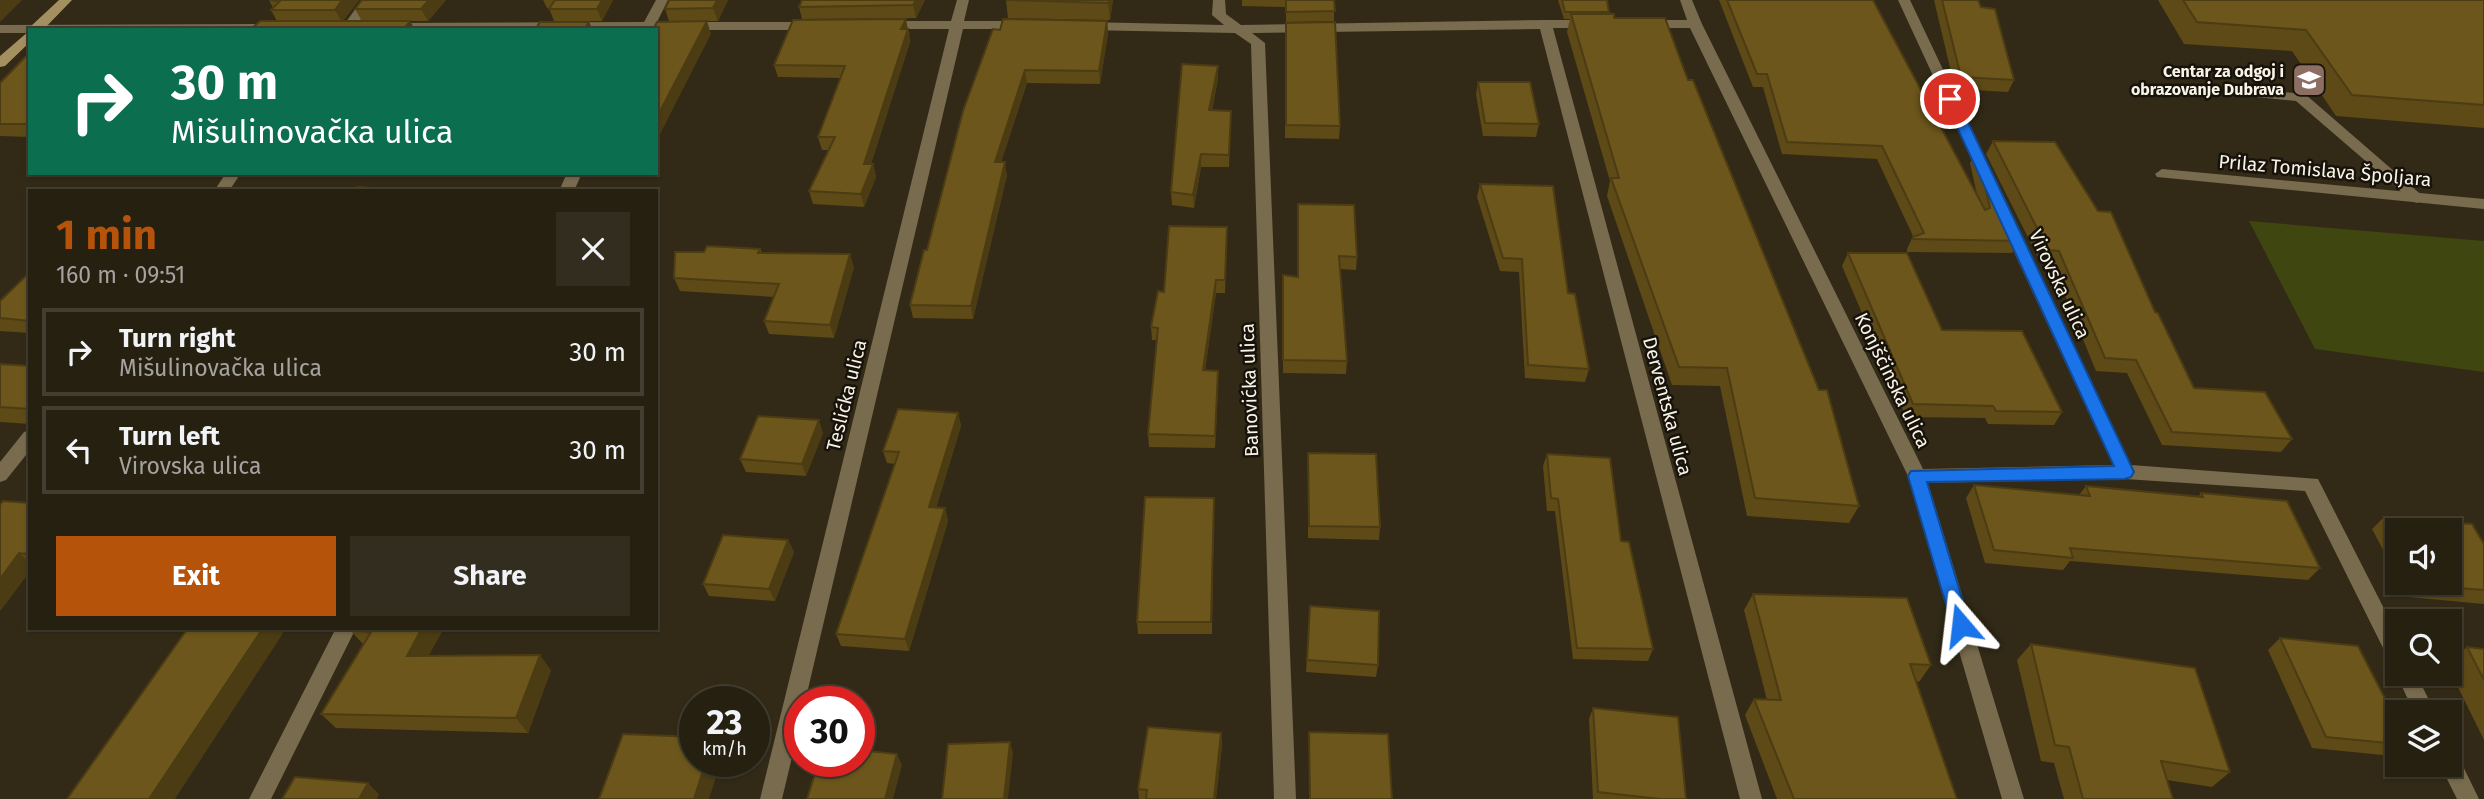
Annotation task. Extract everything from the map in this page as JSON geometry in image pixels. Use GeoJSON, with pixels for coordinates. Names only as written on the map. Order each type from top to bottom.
{"type":"FeatureCollection","features":[{"type":"Feature","properties":{"kind":"street"},"geometry":{"type":"LineString","coordinates":[[37,28],[66,0]]}},
{"type":"Feature","properties":{"kind":"street"},"geometry":{"type":"LineString","coordinates":[[353,28],[369,0]]}},
{"type":"Feature","properties":{"kind":"street"},"geometry":{"type":"LineString","coordinates":[[648,28],[662,0]]}},
{"type":"Feature","properties":{"kind":"street","name":"Teslićka ulica"},"geometry":{"type":"LineString","coordinates":[[771,799],[963,0]]}},
{"type":"Feature","properties":{"kind":"street","name":"Banovićka ulica"},"geometry":{"type":"LineString","coordinates":[[1219,0],[1219,16],[1258,43],[1285,799]]}},
{"type":"Feature","properties":{"kind":"street","name":"Konjščinska ulica"},"geometry":{"type":"LineString","coordinates":[[1686,0],[1695,24],[1917,476],[2013,799]]}},
{"type":"Feature","properties":{"kind":"street"},"geometry":{"type":"LineString","coordinates":[[1904,0],[1991,187]]}},
{"type":"Feature","properties":{"kind":"street","name":"Derventska ulica"},"geometry":{"type":"LineString","coordinates":[[1545,24],[1751,799]]}},
{"type":"Feature","properties":{"kind":"street"},"geometry":{"type":"LineString","coordinates":[[1069,26],[1237,29],[1695,24]]}},
{"type":"Feature","properties":{"kind":"street"},"geometry":{"type":"LineString","coordinates":[[876,25],[1041,26]]}},
{"type":"Feature","properties":{"kind":"street"},"geometry":{"type":"LineString","coordinates":[[658,29],[822,26]]}},
{"type":"Feature","properties":{"kind":"street"},"geometry":{"type":"LineString","coordinates":[[207,28],[293,27]]}},
{"type":"Feature","properties":{"kind":"street"},"geometry":{"type":"LineString","coordinates":[[0,29],[28,30]]}},
{"type":"Feature","properties":{"kind":"street"},"geometry":{"type":"LineString","coordinates":[[0,63],[28,36]]}},
{"type":"Feature","properties":{"kind":"street"},"geometry":{"type":"LineString","coordinates":[[2250,93],[2300,97],[2417,198]]}},
{"type":"Feature","properties":{"kind":"street","name":"Prilaz Tomislava Špoljara"},"geometry":{"type":"LineString","coordinates":[[2162,174],[2484,204]]}},
{"type":"Feature","properties":{"kind":"street","name":"Virovska ulica"},"geometry":{"type":"LineString","coordinates":[[2003,211],[2125,472]]}},
{"type":"Feature","properties":{"kind":"street"},"geometry":{"type":"LineString","coordinates":[[0,475],[28,440]]}},
{"type":"Feature","properties":{"kind":"street"},"geometry":{"type":"LineString","coordinates":[[1917,476],[2125,472],[2311,484],[2385,631]]}},
{"type":"Feature","properties":{"kind":"street"},"geometry":{"type":"LineString","coordinates":[[260,799],[344,630]]}},
{"type":"Feature","properties":{"kind":"street"},"geometry":{"type":"LineString","coordinates":[[2457,777],[2468,799]]}},
{"type":"Feature","properties":{"kind":"green space"},"geometry":{"type":"Polygon","coordinates":[[[2249,221],[2484,241],[2484,372],[2315,349],[2249,221]]]}},
{"type":"Feature","properties":{"kind":"building"},"geometry":{"type":"Polygon","coordinates":[[[269,0],[342,0],[335,10],[271,10],[280,1],[269,0]]]}},
{"type":"Feature","properties":{"kind":"building"},"geometry":{"type":"Polygon","coordinates":[[[362,0],[429,0],[421,9],[355,9],[362,0]]]}},
{"type":"Feature","properties":{"kind":"building"},"geometry":{"type":"Polygon","coordinates":[[[555,0],[602,0],[597,9],[549,9],[555,0]]]}},
{"type":"Feature","properties":{"kind":"building"},"geometry":{"type":"Polygon","coordinates":[[[669,0],[717,0],[713,8],[665,9],[669,0]]]}},
{"type":"Feature","properties":{"kind":"building"},"geometry":{"type":"Polygon","coordinates":[[[802,0],[916,0],[913,5],[799,7],[802,0]]]}},
{"type":"Feature","properties":{"kind":"building"},"geometry":{"type":"Polygon","coordinates":[[[1006,0],[1109,0],[1108,3],[1006,0]]]}},
{"type":"Feature","properties":{"kind":"building"},"geometry":{"type":"Polygon","coordinates":[[[1286,0],[1334,0],[1335,11],[1286,12],[1286,0]]]}},
{"type":"Feature","properties":{"kind":"building"},"geometry":{"type":"Polygon","coordinates":[[[1562,0],[1607,0],[1609,12],[1565,12],[1562,0]]]}},
{"type":"Feature","properties":{"kind":"building"},"geometry":{"type":"Polygon","coordinates":[[[1727,0],[1873,0],[1985,210],[1990,208],[1977,150],[2019,241],[1913,239],[1924,233],[1882,146],[1787,142],[1767,74],[1757,74],[1727,0]]]}},
{"type":"Feature","properties":{"kind":"building"},"geometry":{"type":"Polygon","coordinates":[[[1942,0],[1978,0],[1981,7],[1995,9],[2014,80],[1961,77],[1942,0]]]}},
{"type":"Feature","properties":{"kind":"building"},"geometry":{"type":"Polygon","coordinates":[[[2183,0],[2484,0],[2484,105],[2352,95],[2306,30],[2197,22],[2183,0]]]}},
{"type":"Feature","properties":{"kind":"building"},"geometry":{"type":"Polygon","coordinates":[[[1571,14],[1614,14],[1614,18],[1665,18],[1688,80],[1693,80],[1819,390],[1827,390],[1859,506],[1755,498],[1727,368],[1679,367],[1611,178],[1619,178],[1571,14]]]}},
{"type":"Feature","properties":{"kind":"building"},"geometry":{"type":"Polygon","coordinates":[[[906,19],[901,29],[908,29],[864,164],[873,164],[861,194],[809,191],[835,137],[818,137],[845,66],[774,65],[793,20],[906,19]]]}},
{"type":"Feature","properties":{"kind":"building"},"geometry":{"type":"Polygon","coordinates":[[[1003,19],[1107,21],[1099,71],[1025,70],[995,162],[1005,162],[971,306],[910,305],[963,111],[993,29],[1000,30],[1003,19]]]}},
{"type":"Feature","properties":{"kind":"building"},"geometry":{"type":"Polygon","coordinates":[[[260,21],[410,21],[405,28],[252,28],[260,21]]]}},
{"type":"Feature","properties":{"kind":"building"},"geometry":{"type":"Polygon","coordinates":[[[707,21],[658,115],[658,28],[654,28],[657,22],[707,21]]]}},
{"type":"Feature","properties":{"kind":"building"},"geometry":{"type":"Polygon","coordinates":[[[540,22],[589,22],[585,28],[536,28],[540,22]]]}},
{"type":"Feature","properties":{"kind":"building"},"geometry":{"type":"Polygon","coordinates":[[[1335,22],[1340,126],[1286,125],[1286,23],[1335,22]]]}},
{"type":"Feature","properties":{"kind":"building"},"geometry":{"type":"Polygon","coordinates":[[[28,54],[28,124],[0,124],[0,83],[28,54]]]}},
{"type":"Feature","properties":{"kind":"building"},"geometry":{"type":"Polygon","coordinates":[[[1182,64],[1218,66],[1209,110],[1231,111],[1229,155],[1201,154],[1193,195],[1171,192],[1182,64]]]}},
{"type":"Feature","properties":{"kind":"building"},"geometry":{"type":"Polygon","coordinates":[[[1478,82],[1530,82],[1539,124],[1485,123],[1478,82]]]}},
{"type":"Feature","properties":{"kind":"building"},"geometry":{"type":"Polygon","coordinates":[[[1993,141],[2055,142],[2098,211],[2111,212],[2155,312],[2158,313],[2194,388],[2265,392],[2292,439],[2172,432],[2136,360],[2105,358],[2059,251],[2048,250],[1993,141]]]}},
{"type":"Feature","properties":{"kind":"building"},"geometry":{"type":"Polygon","coordinates":[[[1480,184],[1553,186],[1568,293],[1575,294],[1589,369],[1528,365],[1522,259],[1503,258],[1480,184]]]}},
{"type":"Feature","properties":{"kind":"building"},"geometry":{"type":"Polygon","coordinates":[[[357,187],[391,189],[356,189],[357,187]]]}},
{"type":"Feature","properties":{"kind":"building"},"geometry":{"type":"Polygon","coordinates":[[[1298,204],[1354,205],[1357,257],[1339,256],[1347,361],[1283,360],[1283,275],[1298,277],[1298,204]]]}},
{"type":"Feature","properties":{"kind":"building"},"geometry":{"type":"Polygon","coordinates":[[[1169,226],[1227,227],[1225,280],[1216,280],[1203,370],[1218,371],[1215,436],[1148,434],[1158,328],[1151,327],[1158,291],[1164,292],[1169,226]]]}},
{"type":"Feature","properties":{"kind":"building"},"geometry":{"type":"Polygon","coordinates":[[[707,246],[760,249],[758,253],[850,254],[830,325],[764,321],[779,284],[674,278],[675,252],[704,252],[707,246]]]}},
{"type":"Feature","properties":{"kind":"building"},"geometry":{"type":"Polygon","coordinates":[[[1848,253],[1907,253],[1942,330],[2022,331],[2062,412],[1996,411],[1993,406],[1913,404],[1848,253]]]}},
{"type":"Feature","properties":{"kind":"building"},"geometry":{"type":"Polygon","coordinates":[[[28,274],[28,321],[0,318],[0,301],[28,274]]]}},
{"type":"Feature","properties":{"kind":"building"},"geometry":{"type":"Polygon","coordinates":[[[0,364],[28,366],[28,409],[0,407],[0,364]]]}},
{"type":"Feature","properties":{"kind":"building"},"geometry":{"type":"Polygon","coordinates":[[[898,409],[958,413],[929,507],[945,508],[905,639],[836,634],[899,452],[883,451],[898,409]]]}},
{"type":"Feature","properties":{"kind":"building"},"geometry":{"type":"Polygon","coordinates":[[[758,416],[819,420],[802,464],[740,459],[758,416]]]}},
{"type":"Feature","properties":{"kind":"building"},"geometry":{"type":"Polygon","coordinates":[[[1308,453],[1376,454],[1380,527],[1309,526],[1308,453]]]}},
{"type":"Feature","properties":{"kind":"building"},"geometry":{"type":"Polygon","coordinates":[[[1547,454],[1610,458],[1621,541],[1629,542],[1653,649],[1577,648],[1558,499],[1551,498],[1547,454]]]}},
{"type":"Feature","properties":{"kind":"building"},"geometry":{"type":"Polygon","coordinates":[[[1974,485],[2090,496],[2086,486],[2203,497],[2201,493],[2287,501],[2320,568],[2070,548],[2073,558],[1994,550],[1974,485]]]}},
{"type":"Feature","properties":{"kind":"building"},"geometry":{"type":"Polygon","coordinates":[[[1145,497],[1214,498],[1211,622],[1137,622],[1145,497]]]}},
{"type":"Feature","properties":{"kind":"building"},"geometry":{"type":"Polygon","coordinates":[[[3,501],[28,503],[28,550],[25,554],[19,553],[0,579],[0,505],[3,501]]]}},
{"type":"Feature","properties":{"kind":"building"},"geometry":{"type":"Polygon","coordinates":[[[2462,523],[2472,524],[2484,544],[2484,590],[2462,588],[2462,523]]]}},
{"type":"Feature","properties":{"kind":"building"},"geometry":{"type":"Polygon","coordinates":[[[723,535],[788,540],[769,589],[703,584],[723,535]]]}},
{"type":"Feature","properties":{"kind":"building"},"geometry":{"type":"Polygon","coordinates":[[[1753,594],[1907,598],[1931,665],[1910,664],[1957,799],[1794,799],[1754,699],[1781,700],[1753,594]]]}},
{"type":"Feature","properties":{"kind":"building"},"geometry":{"type":"Polygon","coordinates":[[[1310,606],[1379,611],[1378,665],[1307,660],[1310,606]]]}},
{"type":"Feature","properties":{"kind":"building"},"geometry":{"type":"Polygon","coordinates":[[[187,630],[262,630],[149,799],[67,799],[187,630]]]}},
{"type":"Feature","properties":{"kind":"building"},"geometry":{"type":"Polygon","coordinates":[[[350,630],[421,630],[407,656],[540,655],[516,718],[321,714],[371,632],[350,630]]]}},
{"type":"Feature","properties":{"kind":"building"},"geometry":{"type":"Polygon","coordinates":[[[2280,638],[2358,646],[2386,700],[2385,743],[2326,737],[2280,638]]]}},
{"type":"Feature","properties":{"kind":"building"},"geometry":{"type":"Polygon","coordinates":[[[2031,644],[2195,668],[2230,772],[2161,761],[2173,799],[2083,799],[2069,747],[2055,745],[2031,644]]]}},
{"type":"Feature","properties":{"kind":"building"},"geometry":{"type":"Polygon","coordinates":[[[2467,647],[2484,649],[2484,680],[2467,647]]]}},
{"type":"Feature","properties":{"kind":"building"},"geometry":{"type":"Polygon","coordinates":[[[1593,708],[1678,717],[1686,799],[1598,792],[1593,708]]]}},
{"type":"Feature","properties":{"kind":"building"},"geometry":{"type":"Polygon","coordinates":[[[1148,727],[1221,733],[1214,799],[1146,799],[1147,790],[1138,789],[1148,727]]]}},
{"type":"Feature","properties":{"kind":"building"},"geometry":{"type":"Polygon","coordinates":[[[1309,732],[1388,734],[1392,799],[1310,799],[1309,732]]]}},
{"type":"Feature","properties":{"kind":"building"},"geometry":{"type":"Polygon","coordinates":[[[623,734],[679,736],[679,777],[701,777],[694,799],[599,799],[623,734]]]}},
{"type":"Feature","properties":{"kind":"building"},"geometry":{"type":"Polygon","coordinates":[[[1010,742],[1004,799],[942,799],[948,744],[1010,742]]]}},
{"type":"Feature","properties":{"kind":"building"},"geometry":{"type":"Polygon","coordinates":[[[875,752],[897,754],[885,799],[807,799],[814,777],[875,777],[875,752]]]}},
{"type":"Feature","properties":{"kind":"building"},"geometry":{"type":"Polygon","coordinates":[[[295,777],[368,783],[359,799],[282,799],[295,777]]]}},
{"type":"Feature","properties":{"kind":"place","name":"Centar za odgoj i obrazovanje Dubrava"},"geometry":{"type":"Point","coordinates":[2309,80]}},
{"type":"Feature","properties":{"kind":"route"},"geometry":{"type":"LineString","coordinates":[[1950,99],[2125,472],[1917,476],[1961,625]]}}]}
